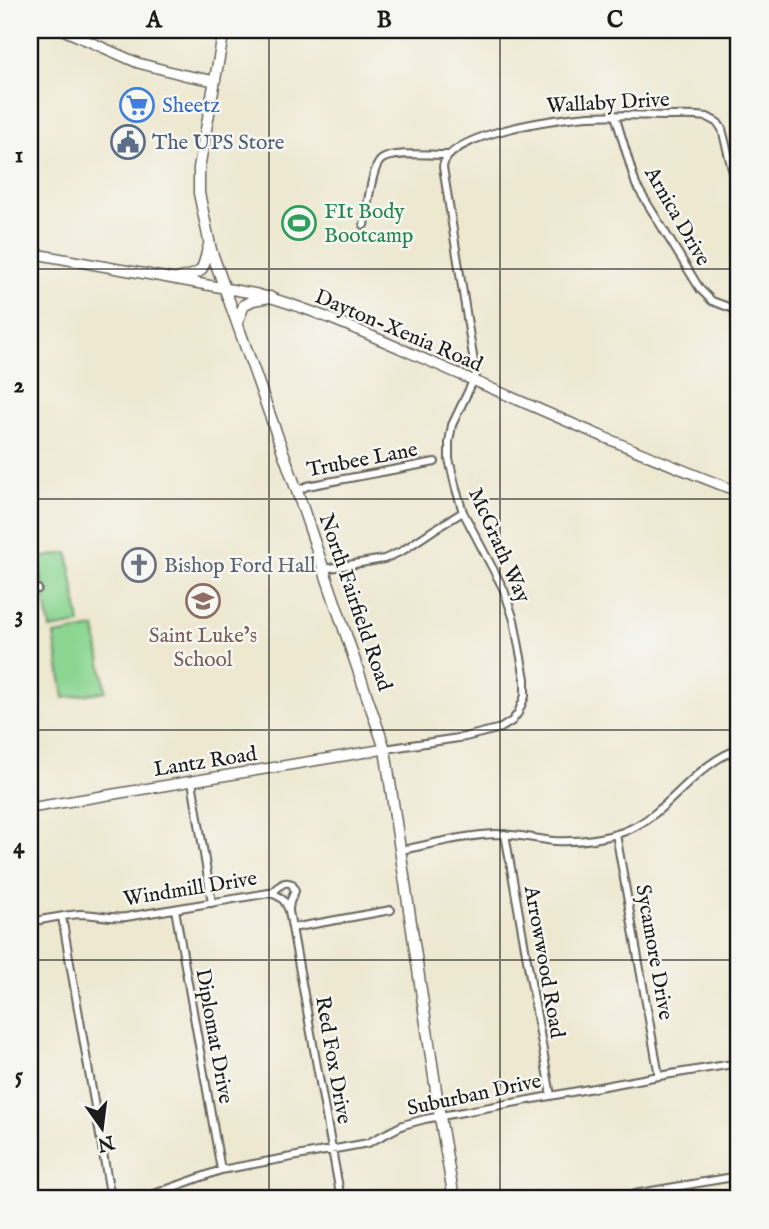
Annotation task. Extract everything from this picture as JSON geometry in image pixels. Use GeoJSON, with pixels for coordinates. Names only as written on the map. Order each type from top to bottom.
{"type":"FeatureCollection","features":[{"type":"Feature","properties":{"kind":"main road"},"geometry":{"type":"LineString","coordinates":[[63,30],[135,62],[215,81]]}},
{"type":"Feature","properties":{"kind":"main road","name":"North Fairfield Road"},"geometry":{"type":"LineString","coordinates":[[224,30],[199,168],[199,193],[209,244],[386,748],[454,1199]]}},
{"type":"Feature","properties":{"kind":"main road"},"geometry":{"type":"LineString","coordinates":[[177,279],[199,273],[203,269],[209,244]]}},
{"type":"Feature","properties":{"kind":"main road","name":"Dayton-Xenia Road"},"geometry":{"type":"LineString","coordinates":[[30,253],[270,297],[328,318],[739,492]]}},
{"type":"Feature","properties":{"kind":"main road"},"geometry":{"type":"LineString","coordinates":[[237,324],[244,305],[253,300],[270,297]]}},
{"type":"Feature","properties":{"kind":"main road","name":"Lantz Road"},"geometry":{"type":"LineString","coordinates":[[30,808],[386,748]]}},
{"type":"Feature","properties":{"kind":"street","name":"Arnica Drive"},"geometry":{"type":"LineString","coordinates":[[615,116],[636,186],[700,289],[712,300],[739,311]]}},
{"type":"Feature","properties":{"kind":"street","name":"Wallaby Drive"},"geometry":{"type":"LineString","coordinates":[[448,155],[470,141],[498,132],[567,119],[699,116],[713,120],[722,129],[739,197]]}},
{"type":"Feature","properties":{"kind":"street"},"geometry":{"type":"LineString","coordinates":[[364,225],[375,169],[381,160],[396,155],[448,155]]}},
{"type":"Feature","properties":{"kind":"street"},"geometry":{"type":"LineString","coordinates":[[448,155],[443,167],[469,325],[476,375],[473,381]]}},
{"type":"Feature","properties":{"kind":"street","name":"McGrath Way"},"geometry":{"type":"LineString","coordinates":[[386,748],[465,737],[501,728],[512,721],[526,696],[514,620],[505,590],[463,512],[449,459],[452,425],[473,381]]}},
{"type":"Feature","properties":{"kind":"street","name":"Trubee Lane"},"geometry":{"type":"LineString","coordinates":[[297,491],[307,486],[435,463]]}},
{"type":"Feature","properties":{"kind":"street"},"geometry":{"type":"LineString","coordinates":[[324,569],[384,559],[402,551],[463,512]]}},
{"type":"Feature","properties":{"kind":"street"},"geometry":{"type":"LineString","coordinates":[[401,850],[484,835],[505,834],[565,841],[616,834],[650,817],[715,761],[739,749]]}},
{"type":"Feature","properties":{"kind":"street"},"geometry":{"type":"LineString","coordinates":[[192,781],[212,903]]}},
{"type":"Feature","properties":{"kind":"street","name":"Arrowwood Road"},"geometry":{"type":"LineString","coordinates":[[505,834],[551,1096]]}},
{"type":"Feature","properties":{"kind":"street","name":"Sycamore Drive"},"geometry":{"type":"LineString","coordinates":[[616,834],[659,1076]]}},
{"type":"Feature","properties":{"kind":"street"},"geometry":{"type":"LineString","coordinates":[[269,893],[283,883],[292,884],[295,891],[289,911],[292,928],[391,910]]}},
{"type":"Feature","properties":{"kind":"street","name":"Windmill Drive"},"geometry":{"type":"LineString","coordinates":[[30,922],[84,914],[120,918],[269,893],[281,897],[289,911]]}},
{"type":"Feature","properties":{"kind":"street","name":"Diplomat Drive"},"geometry":{"type":"LineString","coordinates":[[175,909],[221,1170]]}},
{"type":"Feature","properties":{"kind":"street"},"geometry":{"type":"LineString","coordinates":[[62,917],[111,1199]]}},
{"type":"Feature","properties":{"kind":"street","name":"Red Fox Drive"},"geometry":{"type":"LineString","coordinates":[[292,928],[341,1199]]}},
{"type":"Feature","properties":{"kind":"street","name":"Suburban Drive"},"geometry":{"type":"LineString","coordinates":[[140,1199],[221,1170],[368,1143],[403,1125],[739,1063]]}},
{"type":"Feature","properties":{"kind":"street"},"geometry":{"type":"LineString","coordinates":[[605,1199],[739,1176]]}},
{"type":"Feature","properties":{"kind":"green space"},"geometry":{"type":"Polygon","coordinates":[[[68,553],[80,624],[50,629],[38,558],[68,553]]]}},
{"type":"Feature","properties":{"kind":"green space"},"geometry":{"type":"Polygon","coordinates":[[[95,628],[106,691],[64,698],[54,635],[95,628]]]}},
{"type":"Feature","properties":{"kind":"place","name":"Sheetz"},"geometry":{"type":"Point","coordinates":[137,105]}},
{"type":"Feature","properties":{"kind":"place","name":"The UPS Store"},"geometry":{"type":"Point","coordinates":[128,142]}},
{"type":"Feature","properties":{"kind":"place","name":"FIt Body Bootcamp"},"geometry":{"type":"Point","coordinates":[299,223]}},
{"type":"Feature","properties":{"kind":"place","name":"Bishop Ford Hall"},"geometry":{"type":"Point","coordinates":[139,565]}},
{"type":"Feature","properties":{"kind":"place","name":"Saint Luke’s School"},"geometry":{"type":"Point","coordinates":[203,601]}}]}
